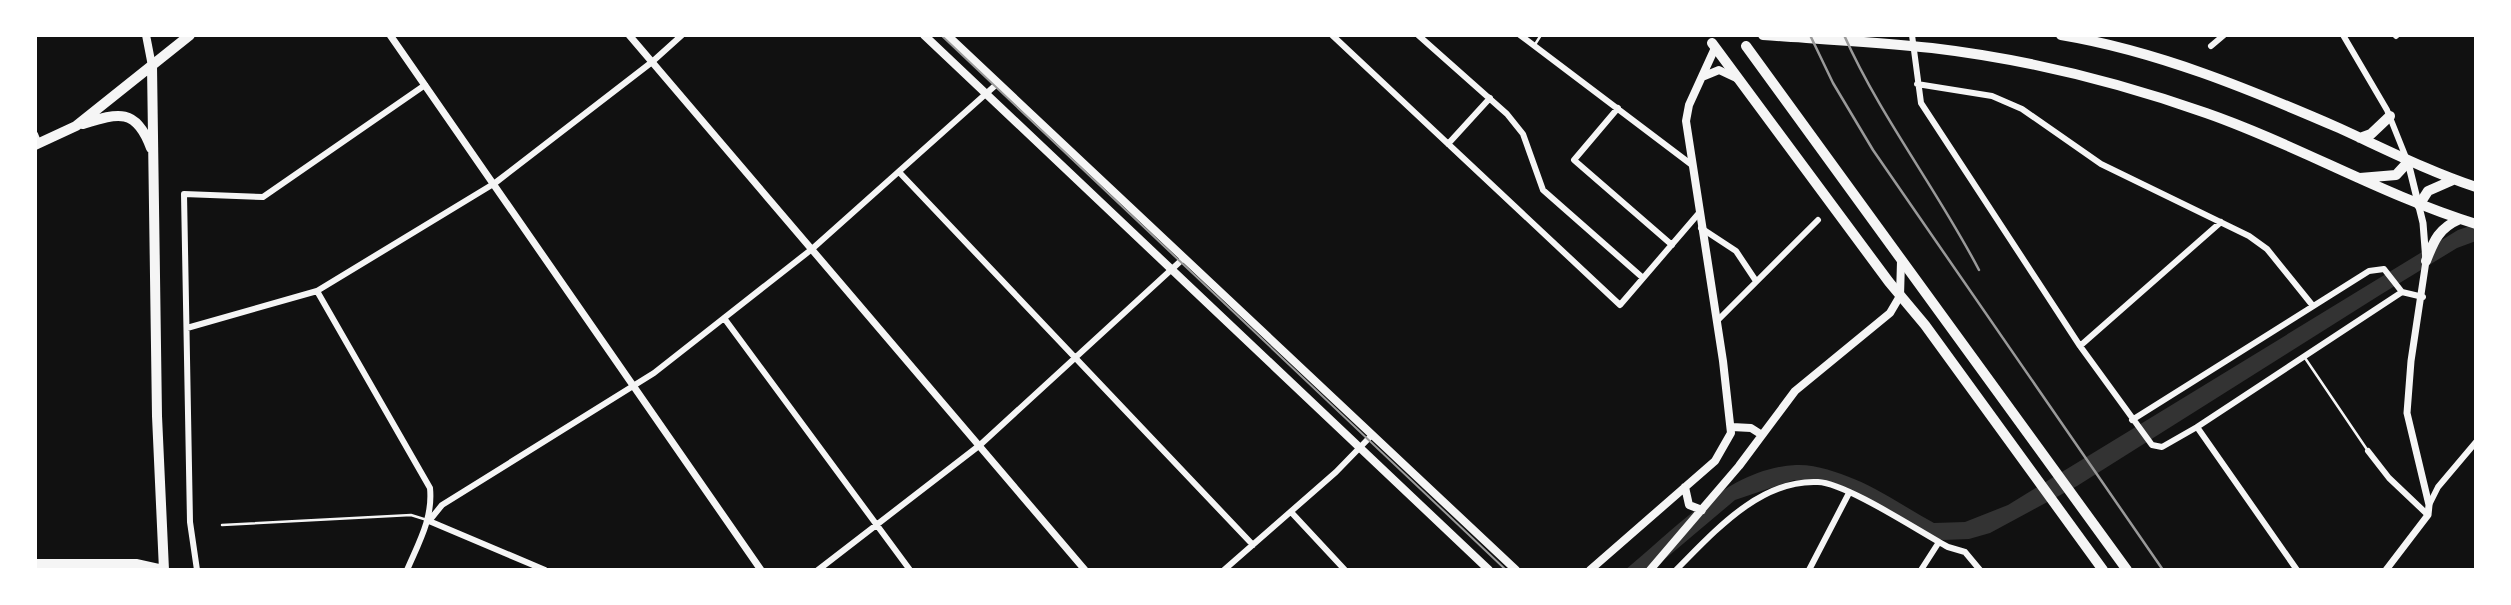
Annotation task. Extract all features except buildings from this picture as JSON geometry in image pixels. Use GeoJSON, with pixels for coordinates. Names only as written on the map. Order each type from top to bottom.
{"type":"FeatureCollection","features":[{"type":"Feature","properties":{"kind":"main road"},"geometry":{"type":"LineString","coordinates":[[35,564],[136,564],[164,570],[157,416],[152,66],[146,35]]}},
{"type":"Feature","properties":{"kind":"main road"},"geometry":{"type":"LineString","coordinates":[[76,126],[190,35]]}},
{"type":"Feature","properties":{"kind":"main road"},"geometry":{"type":"LineString","coordinates":[[924,35],[1489,570]]}},
{"type":"Feature","properties":{"kind":"main road"},"geometry":{"type":"LineString","coordinates":[[947,35],[1516,570]]}},
{"type":"Feature","properties":{"kind":"main road"},"geometry":{"type":"LineString","coordinates":[[1763,35],[1933,48],[2017,61],[2146,93],[2264,134],[2419,205],[2476,224]]}},
{"type":"Feature","properties":{"kind":"main road"},"geometry":{"type":"LineString","coordinates":[[2061,35],[2168,61],[2276,101],[2408,162],[2476,187]]}},
{"type":"Feature","properties":{"kind":"main road"},"geometry":{"type":"LineString","coordinates":[[1714,46],[1900,296],[1925,325],[2103,570]]}},
{"type":"Feature","properties":{"kind":"main road"},"geometry":{"type":"LineString","coordinates":[[1590,570],[1721,455],[1732,427],[1686,121],[1714,46]]}},
{"type":"Feature","properties":{"kind":"main road"},"geometry":{"type":"LineString","coordinates":[[1746,46],[2127,570]]}},
{"type":"Feature","properties":{"kind":"main road"},"geometry":{"type":"LineString","coordinates":[[1700,79],[1719,70],[1736,78]]}},
{"type":"Feature","properties":{"kind":"main road"},"geometry":{"type":"LineString","coordinates":[[36,141],[113,116],[129,116],[140,125],[153,153]]}},
{"type":"Feature","properties":{"kind":"main road"},"geometry":{"type":"LineString","coordinates":[[2360,138],[2371,134],[2390,116]]}},
{"type":"Feature","properties":{"kind":"main road"},"geometry":{"type":"LineString","coordinates":[[2356,178],[2396,175],[2408,162]]}},
{"type":"Feature","properties":{"kind":"main road"},"geometry":{"type":"LineString","coordinates":[[2419,205],[2428,191],[2454,180]]}},
{"type":"Feature","properties":{"kind":"main road"},"geometry":{"type":"LineString","coordinates":[[2426,261],[2437,234],[2444,226],[2460,219]]}},
{"type":"Feature","properties":{"kind":"main road"},"geometry":{"type":"LineString","coordinates":[[1650,570],[1702,510],[1795,391],[1890,313],[1900,296],[1901,261]]}},
{"type":"Feature","properties":{"kind":"main road"},"geometry":{"type":"LineString","coordinates":[[1732,427],[1751,428],[1762,435]]}},
{"type":"Feature","properties":{"kind":"main road"},"geometry":{"type":"LineString","coordinates":[[1685,487],[1689,505],[1702,510]]}},
{"type":"Feature","properties":{"kind":"street"},"geometry":{"type":"LineString","coordinates":[[390,35],[761,570]]}},
{"type":"Feature","properties":{"kind":"street"},"geometry":{"type":"LineString","coordinates":[[629,35],[1086,570]]}},
{"type":"Feature","properties":{"kind":"street"},"geometry":{"type":"LineString","coordinates":[[187,328],[317,291],[495,183],[652,62],[682,35]]}},
{"type":"Feature","properties":{"kind":"street"},"geometry":{"type":"LineString","coordinates":[[1332,35],[1620,305],[1699,213]]}},
{"type":"Feature","properties":{"kind":"street"},"geometry":{"type":"LineString","coordinates":[[1418,35],[1490,98],[1523,134],[1544,190],[1643,278]]}},
{"type":"Feature","properties":{"kind":"street"},"geometry":{"type":"LineString","coordinates":[[1520,35],[1692,165]]}},
{"type":"Feature","properties":{"kind":"street"},"geometry":{"type":"LineString","coordinates":[[1912,35],[1917,84],[1922,103],[2080,346],[2151,444],[2162,447],[2197,427],[2402,292]]}},
{"type":"Feature","properties":{"kind":"street"},"geometry":{"type":"LineString","coordinates":[[2211,46],[2224,35]]}},
{"type":"Feature","properties":{"kind":"street"},"geometry":{"type":"LineString","coordinates":[[2343,35],[2390,116],[2408,162],[2419,205],[2426,261],[2423,297],[2406,401],[2429,505],[2428,515],[2386,570]]}},
{"type":"Feature","properties":{"kind":"street"},"geometry":{"type":"LineString","coordinates":[[429,521],[442,505],[634,387],[724,318],[812,249],[998,83]]}},
{"type":"Feature","properties":{"kind":"street"},"geometry":{"type":"LineString","coordinates":[[1917,84],[1992,96],[2022,109],[2101,164],[2221,222],[2267,250],[2313,306]]}},
{"type":"Feature","properties":{"kind":"street"},"geometry":{"type":"LineString","coordinates":[[197,570],[190,522],[184,194],[263,197],[425,85]]}},
{"type":"Feature","properties":{"kind":"street"},"geometry":{"type":"LineString","coordinates":[[1448,144],[1490,98]]}},
{"type":"Feature","properties":{"kind":"street"},"geometry":{"type":"LineString","coordinates":[[1618,108],[1574,160],[1672,245]]}},
{"type":"Feature","properties":{"kind":"street"},"geometry":{"type":"LineString","coordinates":[[899,172],[1253,545]]}},
{"type":"Feature","properties":{"kind":"street"},"geometry":{"type":"LineString","coordinates":[[1717,321],[1818,220]]}},
{"type":"Feature","properties":{"kind":"street"},"geometry":{"type":"LineString","coordinates":[[2080,346],[2221,222]]}},
{"type":"Feature","properties":{"kind":"street"},"geometry":{"type":"LineString","coordinates":[[1701,228],[1736,251],[1756,281]]}},
{"type":"Feature","properties":{"kind":"street"},"geometry":{"type":"LineString","coordinates":[[818,570],[980,445],[1184,258]]}},
{"type":"Feature","properties":{"kind":"street"},"geometry":{"type":"LineString","coordinates":[[2134,423],[2376,268],[2390,274],[2402,292],[2423,297]]}},
{"type":"Feature","properties":{"kind":"street"},"geometry":{"type":"LineString","coordinates":[[317,291],[430,488],[432,506],[429,521],[407,570]]}},
{"type":"Feature","properties":{"kind":"street"},"geometry":{"type":"LineString","coordinates":[[724,318],[910,570]]}},
{"type":"Feature","properties":{"kind":"street"},"geometry":{"type":"LineString","coordinates":[[2197,427],[2297,570]]}},
{"type":"Feature","properties":{"kind":"street"},"geometry":{"type":"LineString","coordinates":[[1224,570],[1291,512],[1371,436]]}},
{"type":"Feature","properties":{"kind":"street"},"geometry":{"type":"LineString","coordinates":[[2429,505],[2438,487],[2476,442]]}},
{"type":"Feature","properties":{"kind":"street"},"geometry":{"type":"LineString","coordinates":[[2368,451],[2389,478],[2428,515]]}},
{"type":"Feature","properties":{"kind":"street"},"geometry":{"type":"LineString","coordinates":[[1676,570],[1746,507],[1778,487],[1820,482],[1849,493],[1938,542],[1965,552],[1980,570]]}},
{"type":"Feature","properties":{"kind":"street"},"geometry":{"type":"LineString","coordinates":[[1809,570],[1849,493]]}},
{"type":"Feature","properties":{"kind":"street"},"geometry":{"type":"LineString","coordinates":[[1291,512],[1345,570]]}},
{"type":"Feature","properties":{"kind":"street"},"geometry":{"type":"LineString","coordinates":[[429,521],[545,570]]}},
{"type":"Feature","properties":{"kind":"street"},"geometry":{"type":"LineString","coordinates":[[1922,570],[1938,542]]}},
{"type":"Feature","properties":{"kind":"lane"},"geometry":{"type":"LineString","coordinates":[[1534,46],[1541,35]]}},
{"type":"Feature","properties":{"kind":"lane"},"geometry":{"type":"LineString","coordinates":[[2304,357],[2368,451]]}},
{"type":"Feature","properties":{"kind":"lane"},"geometry":{"type":"LineString","coordinates":[[222,525],[411,515],[429,521]]}},
{"type":"Feature","properties":{"kind":"shaded area"},"geometry":{"type":"Polygon","coordinates":[[[2476,224],[2476,241],[2457,248],[2380,295],[2077,486],[1990,533],[1969,539],[1943,540],[1927,535],[1846,491],[1808,480],[1794,480],[1735,500],[1652,570],[1625,570],[1683,520],[1725,489],[1771,469],[1803,465],[1833,471],[1874,489],[1934,523],[1965,522],[2008,505],[2458,230],[2476,224]]]}},
{"type":"Feature","properties":{"kind":"tram line"},"geometry":{"type":"LineString","coordinates":[[941,35],[1506,570]]}},
{"type":"Feature","properties":{"kind":"railway"},"geometry":{"type":"LineString","coordinates":[[1810,35],[1833,83],[1873,150],[2163,570]]}},
{"type":"Feature","properties":{"kind":"railway"},"geometry":{"type":"LineString","coordinates":[[1844,35],[1875,95],[1979,270]]}}]}
